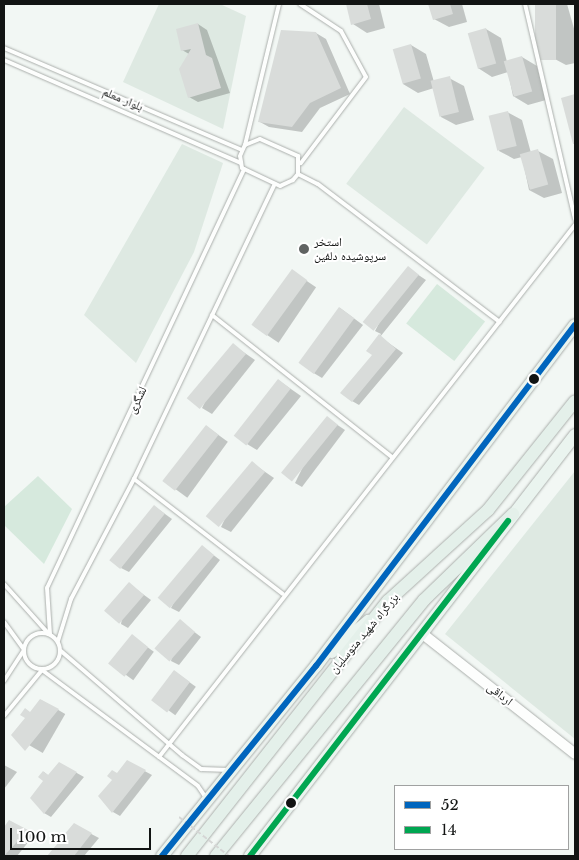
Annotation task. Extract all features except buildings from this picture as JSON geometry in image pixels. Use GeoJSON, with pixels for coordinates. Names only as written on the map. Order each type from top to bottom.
{"type":"FeatureCollection","features":[{"type":"Feature","properties":{"kind":"highway","name":"بزرگراه شهید متوسلیان"},"geometry":{"type":"LineString","coordinates":[[187,856],[379,611],[488,510],[575,401]]}},
{"type":"Feature","properties":{"kind":"highway","name":"بزرگراه شهید متوسلیان"},"geometry":{"type":"LineString","coordinates":[[216,856],[424,600],[513,514]]}},
{"type":"Feature","properties":{"kind":"main road"},"geometry":{"type":"LineString","coordinates":[[162,856],[316,666],[575,325]]}},
{"type":"Feature","properties":{"kind":"main road"},"geometry":{"type":"LineString","coordinates":[[250,856],[424,635],[513,514],[575,435]]}},
{"type":"Feature","properties":{"kind":"main road"},"geometry":{"type":"LineString","coordinates":[[316,666],[379,611]]}},
{"type":"Feature","properties":{"kind":"street","name":"ارداقی"},"geometry":{"type":"LineString","coordinates":[[424,635],[575,754]]}},
{"type":"Feature","properties":{"kind":"lane"},"geometry":{"type":"LineString","coordinates":[[279,4],[245,145],[242,150],[241,162],[244,169],[275,184],[284,185],[298,174],[301,163],[366,77],[341,31],[300,4]]}},
{"type":"Feature","properties":{"kind":"lane"},"geometry":{"type":"LineString","coordinates":[[525,4],[575,219]]}},
{"type":"Feature","properties":{"kind":"lane","name":"بلوار معلم"},"geometry":{"type":"LineString","coordinates":[[4,48],[242,150]]}},
{"type":"Feature","properties":{"kind":"lane","name":"بلوار معلم"},"geometry":{"type":"LineString","coordinates":[[4,60],[241,162]]}},
{"type":"Feature","properties":{"kind":"lane"},"geometry":{"type":"LineString","coordinates":[[245,145],[260,139],[294,151],[301,163]]}},
{"type":"Feature","properties":{"kind":"lane","name":"لشگری"},"geometry":{"type":"LineString","coordinates":[[50,634],[47,588],[244,169]]}},
{"type":"Feature","properties":{"kind":"lane"},"geometry":{"type":"LineString","coordinates":[[298,174],[318,184],[500,322]]}},
{"type":"Feature","properties":{"kind":"lane"},"geometry":{"type":"LineString","coordinates":[[58,641],[71,599],[134,479],[275,184]]}},
{"type":"Feature","properties":{"kind":"lane"},"geometry":{"type":"LineString","coordinates":[[159,757],[283,594],[575,225]]}},
{"type":"Feature","properties":{"kind":"lane"},"geometry":{"type":"LineString","coordinates":[[212,315],[392,458]]}},
{"type":"Feature","properties":{"kind":"lane"},"geometry":{"type":"LineString","coordinates":[[134,479],[283,594]]}},
{"type":"Feature","properties":{"kind":"lane"},"geometry":{"type":"LineString","coordinates":[[4,584],[58,641],[61,651],[169,743],[201,769],[231,770]]}},
{"type":"Feature","properties":{"kind":"lane"},"geometry":{"type":"LineString","coordinates":[[4,622],[24,650],[26,662],[42,670],[198,786],[207,800]]}},
{"type":"Feature","properties":{"kind":"lane"},"geometry":{"type":"LineString","coordinates":[[4,681],[33,635],[50,634]]}},
{"type":"Feature","properties":{"kind":"lane"},"geometry":{"type":"LineString","coordinates":[[4,716],[42,670],[57,662],[61,651]]}},
{"type":"Feature","properties":{"kind":"path"},"geometry":{"type":"LineString","coordinates":[[179,817],[229,856]]}},
{"type":"Feature","properties":{"kind":"shaded area"},"geometry":{"type":"Polygon","coordinates":[[[159,4],[220,4],[246,16],[223,129],[123,82],[159,4]]]}},
{"type":"Feature","properties":{"kind":"shaded area"},"geometry":{"type":"Polygon","coordinates":[[[404,107],[485,168],[427,244],[346,184],[404,107]]]}},
{"type":"Feature","properties":{"kind":"shaded area"},"geometry":{"type":"Polygon","coordinates":[[[182,144],[223,163],[194,252],[136,363],[84,315],[182,144]]]}},
{"type":"Feature","properties":{"kind":"shaded area"},"geometry":{"type":"Polygon","coordinates":[[[575,471],[575,739],[445,634],[575,471]]]}},
{"type":"Feature","properties":{"kind":"green space"},"geometry":{"type":"Polygon","coordinates":[[[437,284],[485,322],[454,361],[406,323],[437,284]]]}},
{"type":"Feature","properties":{"kind":"green space"},"geometry":{"type":"Polygon","coordinates":[[[38,476],[72,509],[44,564],[4,525],[4,507],[38,476]]]}},
{"type":"Feature","properties":{"kind":"transit line","name":"52"},"geometry":{"type":"LineString","coordinates":[[162,856],[316,666],[575,325]]}},
{"type":"Feature","properties":{"kind":"transit line","name":"14"},"geometry":{"type":"LineString","coordinates":[[250,856],[508,521]]}},
{"type":"Feature","properties":{"kind":"place","name":"استخر سرپوشیده دلفین"},"geometry":{"type":"Point","coordinates":[304,249]}}]}
